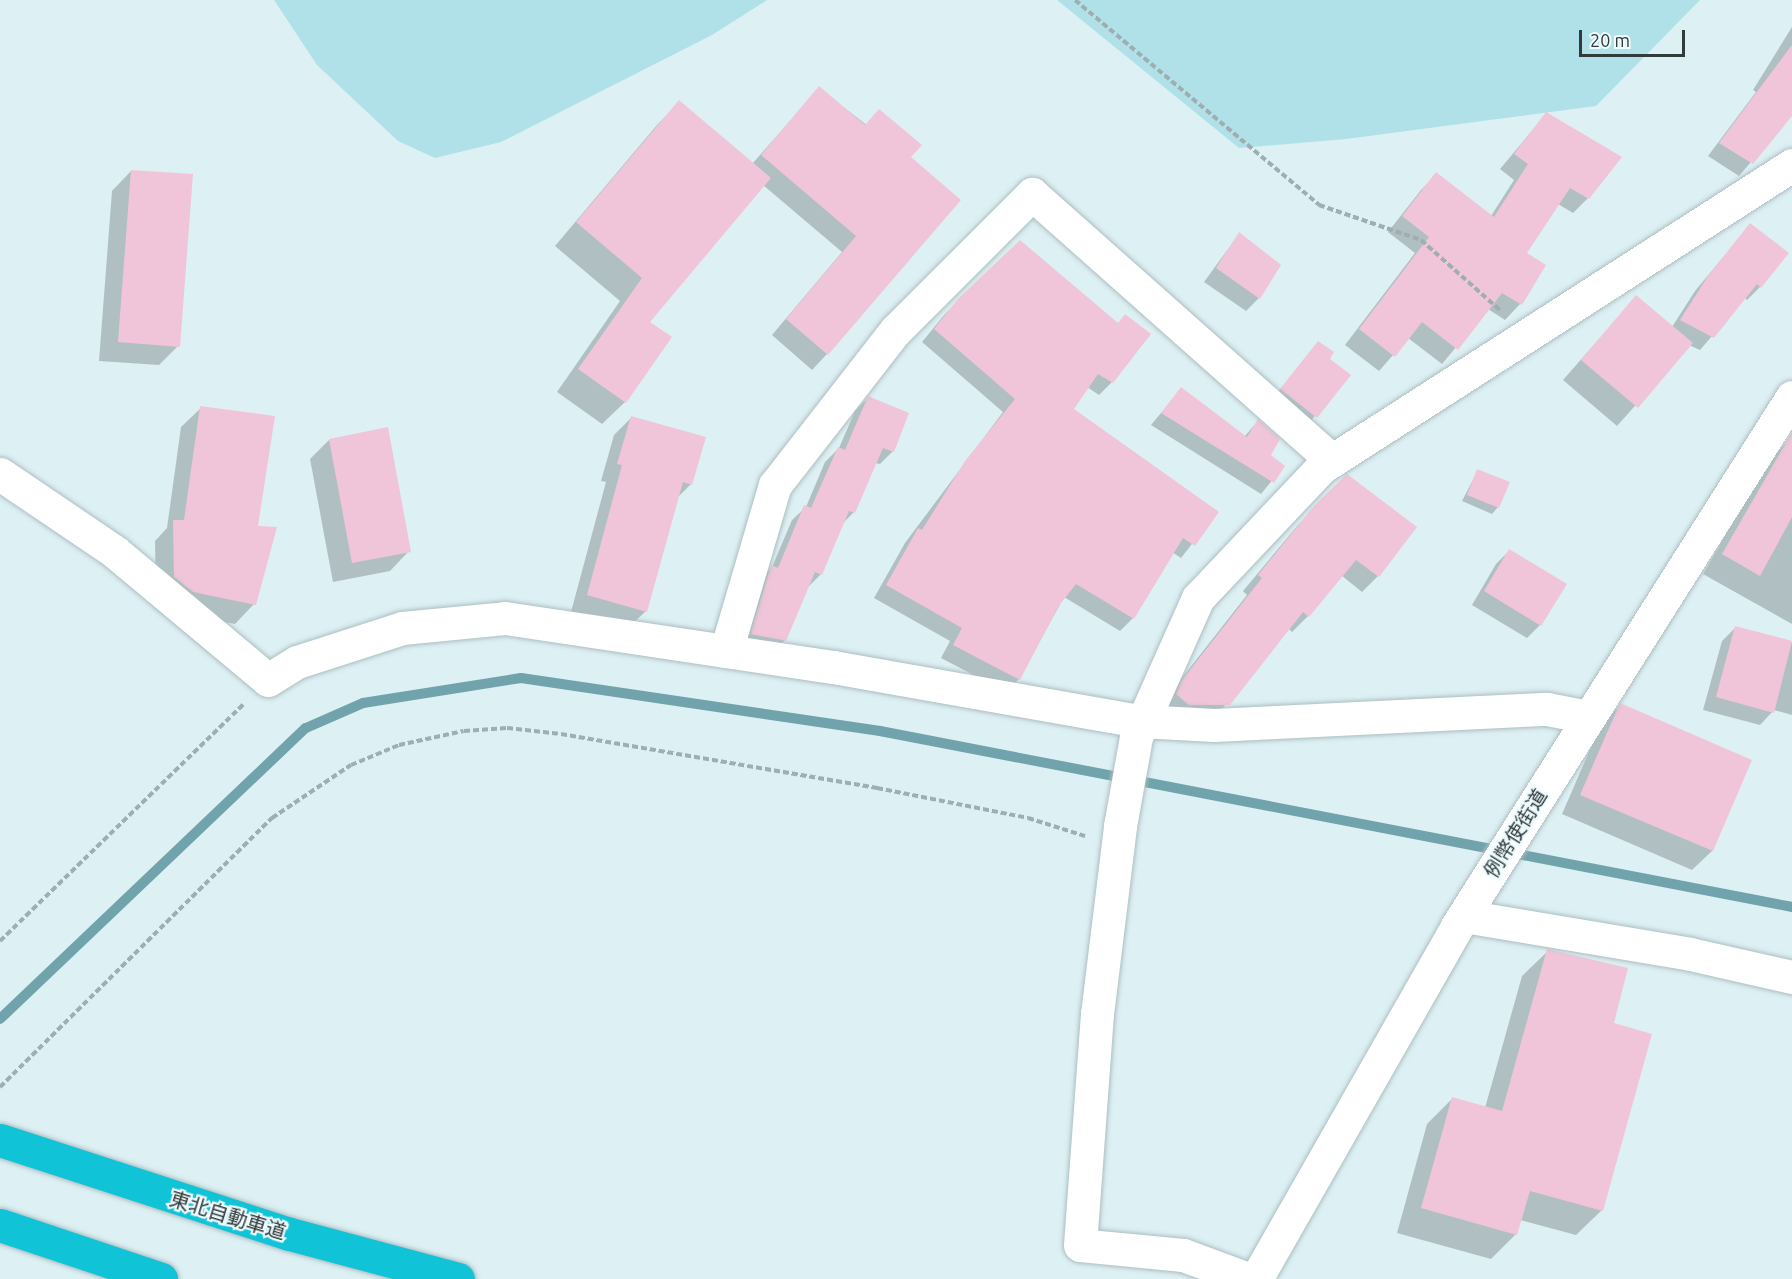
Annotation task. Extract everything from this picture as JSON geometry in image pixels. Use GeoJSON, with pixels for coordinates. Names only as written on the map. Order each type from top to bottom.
{"type":"FeatureCollection","features":[{"type":"Feature","properties":{"kind":"highway","name":"東北自動車道"},"geometry":{"type":"LineString","coordinates":[[0,1140],[290,1234],[459,1279]]}},
{"type":"Feature","properties":{"kind":"highway"},"geometry":{"type":"LineString","coordinates":[[0,1225],[162,1279]]}},
{"type":"Feature","properties":{"kind":"street"},"geometry":{"type":"LineString","coordinates":[[1248,1279],[1183,1255],[1080,1245],[1097,1014],[1119,834],[1138,729],[1198,598],[1332,460],[1792,165]]}},
{"type":"Feature","properties":{"kind":"street"},"geometry":{"type":"LineString","coordinates":[[726,651],[775,485],[895,331],[1032,194],[1332,460]]}},
{"type":"Feature","properties":{"kind":"street","name":"例幣使街道"},"geometry":{"type":"LineString","coordinates":[[1256,1279],[1470,906],[1792,397]]}},
{"type":"Feature","properties":{"kind":"street"},"geometry":{"type":"LineString","coordinates":[[0,474],[115,552],[268,680],[297,662],[402,628],[505,618],[726,651],[1138,729],[1547,709],[1588,717]]}},
{"type":"Feature","properties":{"kind":"street"},"geometry":{"type":"LineString","coordinates":[[1470,906],[1792,977]]}},
{"type":"Feature","properties":{"kind":"path"},"geometry":{"type":"LineString","coordinates":[[1075,0],[1320,205],[1421,240],[1495,303],[1523,339]]}},
{"type":"Feature","properties":{"kind":"path"},"geometry":{"type":"LineString","coordinates":[[0,941],[268,680]]}},
{"type":"Feature","properties":{"kind":"path"},"geometry":{"type":"LineString","coordinates":[[0,1087],[272,818],[351,765],[399,745],[464,731],[507,728],[561,734],[912,795],[1028,818],[1059,831],[1119,834]]}},
{"type":"Feature","properties":{"kind":"shaded area"},"geometry":{"type":"Polygon","coordinates":[[[274,0],[767,0],[712,35],[501,142],[435,158],[398,141],[317,65],[274,0]]]}},
{"type":"Feature","properties":{"kind":"shaded area"},"geometry":{"type":"Polygon","coordinates":[[[1057,0],[1700,0],[1596,106],[1346,139],[1239,148],[1057,0]]]}},
{"type":"Feature","properties":{"kind":"building"},"geometry":{"type":"Polygon","coordinates":[[[1792,45],[1792,116],[1753,164],[1719,143],[1792,45]]]}},
{"type":"Feature","properties":{"kind":"building"},"geometry":{"type":"Polygon","coordinates":[[[819,86],[865,125],[879,109],[922,145],[911,157],[961,200],[828,355],[786,319],[856,236],[761,155],[819,86]]]}},
{"type":"Feature","properties":{"kind":"building"},"geometry":{"type":"Polygon","coordinates":[[[679,100],[771,178],[650,322],[672,337],[626,403],[578,369],[642,278],[576,222],[679,100]]]}},
{"type":"Feature","properties":{"kind":"building"},"geometry":{"type":"Polygon","coordinates":[[[1546,112],[1622,157],[1589,199],[1570,188],[1527,253],[1546,265],[1522,305],[1502,293],[1458,350],[1422,322],[1395,357],[1359,329],[1429,237],[1402,216],[1436,172],[1494,217],[1528,164],[1514,154],[1546,112]]]}},
{"type":"Feature","properties":{"kind":"building"},"geometry":{"type":"Polygon","coordinates":[[[131,170],[193,174],[180,347],[118,342],[131,170]]]}},
{"type":"Feature","properties":{"kind":"building"},"geometry":{"type":"Polygon","coordinates":[[[1750,223],[1789,253],[1761,288],[1757,284],[1714,338],[1680,320],[1708,276],[1750,223]]]}},
{"type":"Feature","properties":{"kind":"building"},"geometry":{"type":"Polygon","coordinates":[[[1239,232],[1281,265],[1260,299],[1216,268],[1239,232]]]}},
{"type":"Feature","properties":{"kind":"building"},"geometry":{"type":"Polygon","coordinates":[[[1020,240],[1118,323],[1125,314],[1151,334],[1113,383],[1098,374],[1074,409],[1219,512],[1195,546],[1183,538],[1134,619],[1076,584],[1058,607],[1020,680],[953,645],[962,628],[886,585],[918,528],[922,530],[965,461],[1015,399],[934,329],[958,299],[1020,240]]]}},
{"type":"Feature","properties":{"kind":"building"},"geometry":{"type":"Polygon","coordinates":[[[1636,295],[1693,343],[1638,408],[1581,360],[1636,295]]]}},
{"type":"Feature","properties":{"kind":"building"},"geometry":{"type":"Polygon","coordinates":[[[1318,341],[1334,352],[1330,359],[1351,375],[1317,418],[1280,389],[1318,341]]]}},
{"type":"Feature","properties":{"kind":"building"},"geometry":{"type":"Polygon","coordinates":[[[1181,387],[1247,437],[1258,419],[1280,439],[1271,455],[1285,466],[1274,483],[1161,413],[1181,387]]]}},
{"type":"Feature","properties":{"kind":"building"},"geometry":{"type":"Polygon","coordinates":[[[868,396],[909,413],[894,452],[883,448],[855,513],[849,511],[822,575],[815,572],[786,641],[750,634],[771,565],[778,568],[804,505],[811,508],[838,447],[845,450],[868,396]]]}},
{"type":"Feature","properties":{"kind":"building"},"geometry":{"type":"Polygon","coordinates":[[[200,406],[275,416],[258,526],[277,527],[256,605],[193,592],[174,577],[173,520],[184,520],[200,406]]]}},
{"type":"Feature","properties":{"kind":"building"},"geometry":{"type":"Polygon","coordinates":[[[631,416],[706,437],[692,485],[683,482],[647,612],[587,595],[622,465],[617,464],[631,416]]]}},
{"type":"Feature","properties":{"kind":"building"},"geometry":{"type":"Polygon","coordinates":[[[388,427],[411,552],[352,563],[329,439],[388,427]]]}},
{"type":"Feature","properties":{"kind":"building"},"geometry":{"type":"Polygon","coordinates":[[[1792,432],[1792,517],[1760,576],[1722,554],[1792,432]]]}},
{"type":"Feature","properties":{"kind":"building"},"geometry":{"type":"Polygon","coordinates":[[[1477,469],[1510,482],[1499,508],[1467,495],[1477,469]]]}},
{"type":"Feature","properties":{"kind":"building"},"geometry":{"type":"Polygon","coordinates":[[[1347,474],[1417,527],[1379,577],[1356,560],[1309,617],[1303,612],[1230,705],[1189,705],[1176,694],[1182,680],[1262,578],[1258,575],[1313,507],[1347,474]]]}},
{"type":"Feature","properties":{"kind":"building"},"geometry":{"type":"Polygon","coordinates":[[[1509,549],[1567,584],[1541,626],[1484,591],[1509,549]]]}},
{"type":"Feature","properties":{"kind":"building"},"geometry":{"type":"Polygon","coordinates":[[[1735,626],[1792,641],[1774,713],[1716,697],[1735,626]]]}},
{"type":"Feature","properties":{"kind":"building"},"geometry":{"type":"Polygon","coordinates":[[[1620,703],[1752,760],[1713,851],[1580,795],[1620,703]]]}},
{"type":"Feature","properties":{"kind":"building"},"geometry":{"type":"Polygon","coordinates":[[[1547,949],[1628,968],[1614,1023],[1652,1034],[1603,1211],[1530,1191],[1517,1235],[1421,1208],[1452,1097],[1502,1111],[1547,949]]]}},
{"type":"Feature","properties":{"kind":"waterway"},"geometry":{"type":"LineString","coordinates":[[0,1019],[306,728],[363,703],[521,678],[880,731],[1792,907]]}}]}
